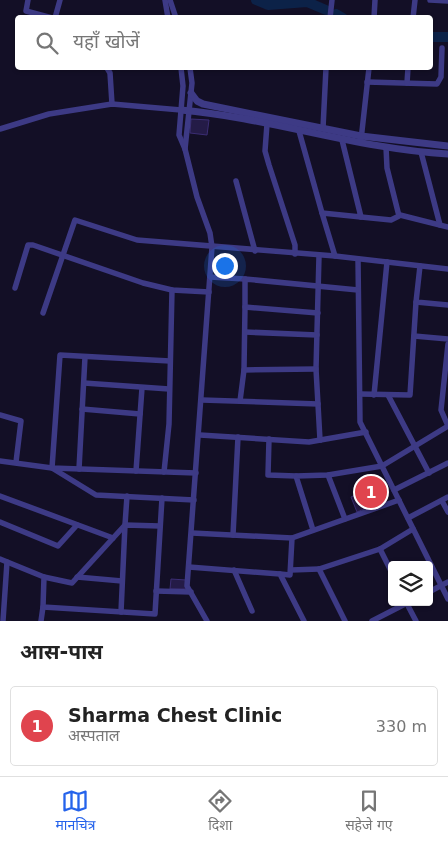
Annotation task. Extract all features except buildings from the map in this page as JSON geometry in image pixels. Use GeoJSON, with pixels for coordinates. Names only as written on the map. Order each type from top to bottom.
{"type":"FeatureCollection","features":[{"type":"Feature","properties":{"kind":"street"},"geometry":{"type":"LineString","coordinates":[[28,0],[26,11],[42,15]]}},
{"type":"Feature","properties":{"kind":"street"},"geometry":{"type":"LineString","coordinates":[[55,15],[60,0]]}},
{"type":"Feature","properties":{"kind":"street"},"geometry":{"type":"LineString","coordinates":[[165,0],[168,15]]}},
{"type":"Feature","properties":{"kind":"street"},"geometry":{"type":"LineString","coordinates":[[170,0],[175,15]]}},
{"type":"Feature","properties":{"kind":"street"},"geometry":{"type":"LineString","coordinates":[[330,15],[332,0]]}},
{"type":"Feature","properties":{"kind":"street"},"geometry":{"type":"LineString","coordinates":[[374,15],[375,0]]}},
{"type":"Feature","properties":{"kind":"street"},"geometry":{"type":"LineString","coordinates":[[413,15],[415,0]]}},
{"type":"Feature","properties":{"kind":"street"},"geometry":{"type":"LineString","coordinates":[[430,0],[448,1]]}},
{"type":"Feature","properties":{"kind":"street"},"geometry":{"type":"LineString","coordinates":[[367,82],[438,82],[441,77],[442,48]]}},
{"type":"Feature","properties":{"kind":"street"},"geometry":{"type":"LineString","coordinates":[[108,70],[112,104]]}},
{"type":"Feature","properties":{"kind":"street"},"geometry":{"type":"LineString","coordinates":[[181,70],[185,149],[197,197],[210,233],[212,247],[200,435],[187,586],[207,621]]}},
{"type":"Feature","properties":{"kind":"street"},"geometry":{"type":"LineString","coordinates":[[184,110],[191,93],[193,78],[191,70]]}},
{"type":"Feature","properties":{"kind":"street"},"geometry":{"type":"LineString","coordinates":[[323,128],[326,70]]}},
{"type":"Feature","properties":{"kind":"street"},"geometry":{"type":"LineString","coordinates":[[361,139],[369,70]]}},
{"type":"Feature","properties":{"kind":"street"},"geometry":{"type":"LineString","coordinates":[[407,83],[408,70]]}},
{"type":"Feature","properties":{"kind":"street"},"geometry":{"type":"LineString","coordinates":[[191,93],[197,101],[203,104],[323,128],[386,147],[448,154]]}},
{"type":"Feature","properties":{"kind":"street"},"geometry":{"type":"LineString","coordinates":[[0,129],[49,114],[112,104],[184,110],[267,124],[342,140],[361,139],[448,146]]}},
{"type":"Feature","properties":{"kind":"street"},"geometry":{"type":"LineString","coordinates":[[267,124],[266,151],[295,246],[295,254]]}},
{"type":"Feature","properties":{"kind":"street"},"geometry":{"type":"LineString","coordinates":[[299,131],[335,256]]}},
{"type":"Feature","properties":{"kind":"street"},"geometry":{"type":"LineString","coordinates":[[342,140],[361,217]]}},
{"type":"Feature","properties":{"kind":"street"},"geometry":{"type":"LineString","coordinates":[[386,147],[387,168],[400,215]]}},
{"type":"Feature","properties":{"kind":"street"},"geometry":{"type":"LineString","coordinates":[[421,152],[440,225]]}},
{"type":"Feature","properties":{"kind":"street"},"geometry":{"type":"LineString","coordinates":[[236,181],[254,251]]}},
{"type":"Feature","properties":{"kind":"street"},"geometry":{"type":"LineString","coordinates":[[322,213],[391,220],[400,215]]}},
{"type":"Feature","properties":{"kind":"street"},"geometry":{"type":"LineString","coordinates":[[400,215],[448,227]]}},
{"type":"Feature","properties":{"kind":"street"},"geometry":{"type":"LineString","coordinates":[[43,313],[62,253],[75,220],[137,240],[254,251],[335,256],[448,269]]}},
{"type":"Feature","properties":{"kind":"street"},"geometry":{"type":"LineString","coordinates":[[15,288],[28,245],[62,253],[143,283],[172,290],[209,292]]}},
{"type":"Feature","properties":{"kind":"street"},"geometry":{"type":"LineString","coordinates":[[319,256],[316,369],[320,440]]}},
{"type":"Feature","properties":{"kind":"street"},"geometry":{"type":"LineString","coordinates":[[358,259],[360,422],[448,599]]}},
{"type":"Feature","properties":{"kind":"street"},"geometry":{"type":"LineString","coordinates":[[374,395],[387,262]]}},
{"type":"Feature","properties":{"kind":"street"},"geometry":{"type":"LineString","coordinates":[[360,394],[410,395],[420,266]]}},
{"type":"Feature","properties":{"kind":"street"},"geometry":{"type":"LineString","coordinates":[[210,277],[358,290]]}},
{"type":"Feature","properties":{"kind":"street"},"geometry":{"type":"LineString","coordinates":[[240,402],[244,370],[245,279]]}},
{"type":"Feature","properties":{"kind":"street"},"geometry":{"type":"LineString","coordinates":[[164,472],[172,290]]}},
{"type":"Feature","properties":{"kind":"street"},"geometry":{"type":"LineString","coordinates":[[416,302],[448,305]]}},
{"type":"Feature","properties":{"kind":"street"},"geometry":{"type":"LineString","coordinates":[[245,306],[318,312]]}},
{"type":"Feature","properties":{"kind":"street"},"geometry":{"type":"LineString","coordinates":[[245,332],[317,336]]}},
{"type":"Feature","properties":{"kind":"street"},"geometry":{"type":"LineString","coordinates":[[414,336],[448,339]]}},
{"type":"Feature","properties":{"kind":"street"},"geometry":{"type":"LineString","coordinates":[[269,439],[268,475],[328,475],[382,466],[448,426],[441,410],[448,344]]}},
{"type":"Feature","properties":{"kind":"street"},"geometry":{"type":"LineString","coordinates":[[52,468],[58,358],[60,355],[170,360]]}},
{"type":"Feature","properties":{"kind":"street"},"geometry":{"type":"LineString","coordinates":[[79,469],[85,357]]}},
{"type":"Feature","properties":{"kind":"street"},"geometry":{"type":"LineString","coordinates":[[244,370],[316,369]]}},
{"type":"Feature","properties":{"kind":"street"},"geometry":{"type":"LineString","coordinates":[[84,383],[169,389]]}},
{"type":"Feature","properties":{"kind":"street"},"geometry":{"type":"LineString","coordinates":[[136,471],[142,388]]}},
{"type":"Feature","properties":{"kind":"street"},"geometry":{"type":"LineString","coordinates":[[388,395],[414,447],[430,473]]}},
{"type":"Feature","properties":{"kind":"street"},"geometry":{"type":"LineString","coordinates":[[202,400],[318,404]]}},
{"type":"Feature","properties":{"kind":"street"},"geometry":{"type":"LineString","coordinates":[[82,409],[140,414]]}},
{"type":"Feature","properties":{"kind":"street"},"geometry":{"type":"LineString","coordinates":[[0,415],[21,421],[16,462]]}},
{"type":"Feature","properties":{"kind":"street"},"geometry":{"type":"LineString","coordinates":[[200,435],[309,442],[366,432]]}},
{"type":"Feature","properties":{"kind":"street"},"geometry":{"type":"LineString","coordinates":[[233,535],[238,437]]}},
{"type":"Feature","properties":{"kind":"street"},"geometry":{"type":"LineString","coordinates":[[0,461],[52,468],[196,473]]}},
{"type":"Feature","properties":{"kind":"street"},"geometry":{"type":"LineString","coordinates":[[394,490],[448,463]]}},
{"type":"Feature","properties":{"kind":"street"},"geometry":{"type":"LineString","coordinates":[[52,468],[96,495],[194,500]]}},
{"type":"Feature","properties":{"kind":"street"},"geometry":{"type":"LineString","coordinates":[[328,475],[345,519]]}},
{"type":"Feature","properties":{"kind":"street"},"geometry":{"type":"LineString","coordinates":[[296,476],[313,530]]}},
{"type":"Feature","properties":{"kind":"street"},"geometry":{"type":"LineString","coordinates":[[0,496],[113,538]]}},
{"type":"Feature","properties":{"kind":"street"},"geometry":{"type":"LineString","coordinates":[[121,612],[127,496]]}},
{"type":"Feature","properties":{"kind":"street"},"geometry":{"type":"LineString","coordinates":[[43,607],[155,614],[162,498]]}},
{"type":"Feature","properties":{"kind":"street"},"geometry":{"type":"LineString","coordinates":[[408,518],[445,499],[448,512]]}},
{"type":"Feature","properties":{"kind":"street"},"geometry":{"type":"LineString","coordinates":[[192,533],[292,538],[399,500]]}},
{"type":"Feature","properties":{"kind":"street"},"geometry":{"type":"LineString","coordinates":[[0,522],[58,546],[78,524]]}},
{"type":"Feature","properties":{"kind":"street"},"geometry":{"type":"LineString","coordinates":[[0,558],[44,577],[72,583],[125,525],[160,526]]}},
{"type":"Feature","properties":{"kind":"street"},"geometry":{"type":"LineString","coordinates":[[291,570],[319,569],[380,549],[413,529]]}},
{"type":"Feature","properties":{"kind":"street"},"geometry":{"type":"LineString","coordinates":[[189,567],[290,576],[292,538]]}},
{"type":"Feature","properties":{"kind":"street"},"geometry":{"type":"LineString","coordinates":[[380,549],[388,565]]}},
{"type":"Feature","properties":{"kind":"street"},"geometry":{"type":"LineString","coordinates":[[3,621],[7,562]]}},
{"type":"Feature","properties":{"kind":"street"},"geometry":{"type":"LineString","coordinates":[[319,569],[345,621]]}},
{"type":"Feature","properties":{"kind":"street"},"geometry":{"type":"LineString","coordinates":[[234,570],[252,610]]}},
{"type":"Feature","properties":{"kind":"street"},"geometry":{"type":"LineString","coordinates":[[280,574],[304,621]]}},
{"type":"Feature","properties":{"kind":"street"},"geometry":{"type":"LineString","coordinates":[[41,621],[44,577]]}},
{"type":"Feature","properties":{"kind":"street"},"geometry":{"type":"LineString","coordinates":[[77,577],[122,581]]}},
{"type":"Feature","properties":{"kind":"street"},"geometry":{"type":"LineString","coordinates":[[433,590],[448,582]]}},
{"type":"Feature","properties":{"kind":"street"},"geometry":{"type":"LineString","coordinates":[[156,591],[191,592]]}},
{"type":"Feature","properties":{"kind":"street"},"geometry":{"type":"LineString","coordinates":[[372,621],[401,606]]}},
{"type":"Feature","properties":{"kind":"street"},"geometry":{"type":"LineString","coordinates":[[408,606],[416,621]]}},
{"type":"Feature","properties":{"kind":"waterway"},"geometry":{"type":"LineString","coordinates":[[256,0],[268,5],[307,2],[326,10]]}},
{"type":"Feature","properties":{"kind":"waterway"},"geometry":{"type":"LineString","coordinates":[[433,37],[448,37]]}},
{"type":"Feature","properties":{"kind":"place","name":"Sharma Chest Clinic"},"geometry":{"type":"Point","coordinates":[371,492]}}]}
